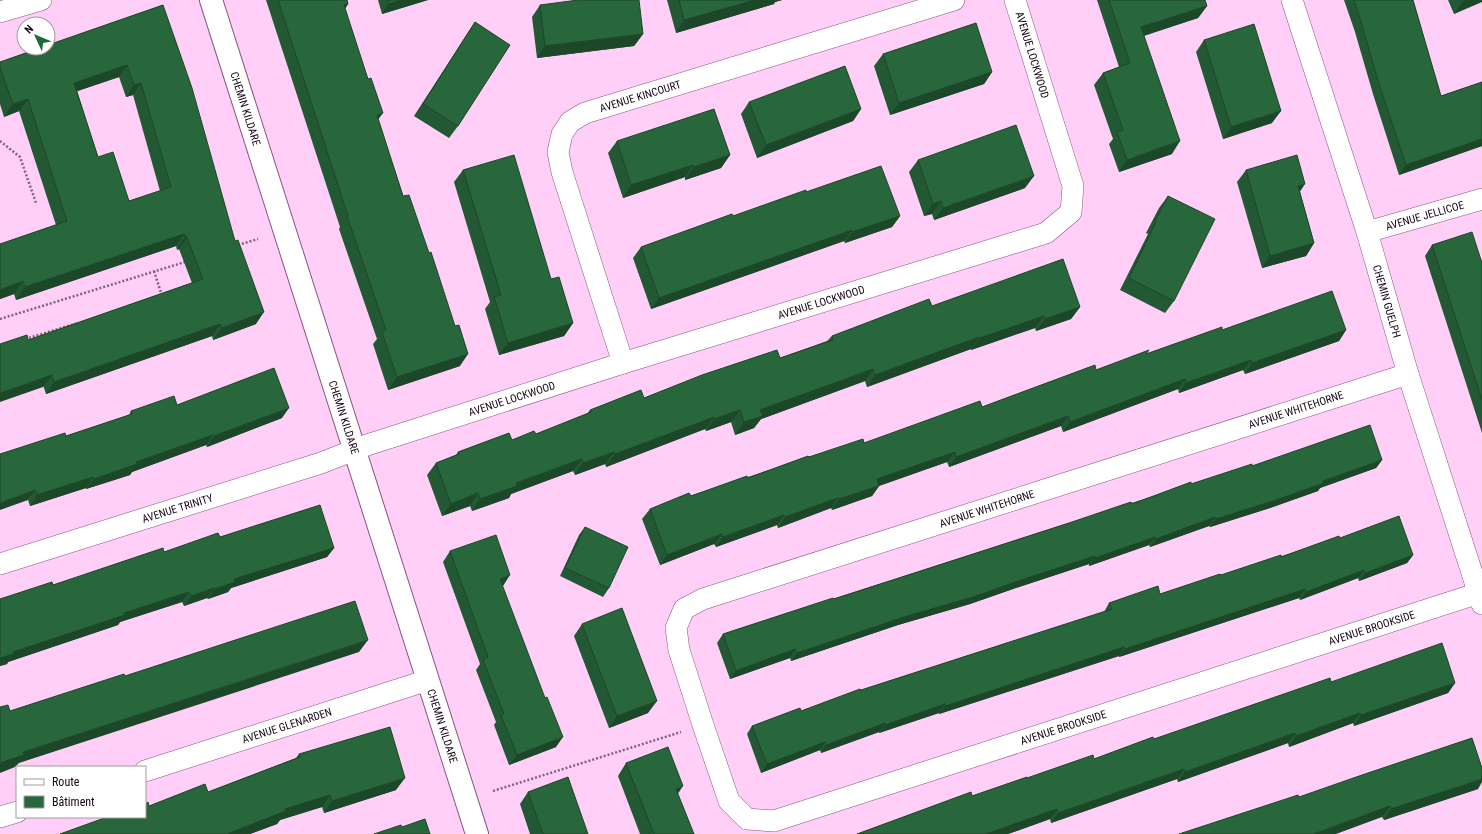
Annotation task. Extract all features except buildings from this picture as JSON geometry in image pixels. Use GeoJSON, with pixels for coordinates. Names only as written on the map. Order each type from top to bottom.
{"type":"FeatureCollection","features":[{"type":"Feature","properties":{"kind":"street"},"geometry":{"type":"LineString","coordinates":[[0,12],[41,0]]}},
{"type":"Feature","properties":{"kind":"street","name":"CHEMIN KILDARE"},"geometry":{"type":"LineString","coordinates":[[211,0],[478,834]]}},
{"type":"Feature","properties":{"kind":"street","name":"AVENUE KINCOURT"},"geometry":{"type":"LineString","coordinates":[[623,363],[562,172],[558,152],[562,134],[570,122],[585,113],[600,108],[954,0]]}},
{"type":"Feature","properties":{"kind":"street","name":"AVENUE LOCKWOOD"},"geometry":{"type":"LineString","coordinates":[[354,450],[623,363],[1046,233],[1071,212],[1073,186],[1015,0]]}},
{"type":"Feature","properties":{"kind":"street","name":"CHEMIN GUELPH"},"geometry":{"type":"LineString","coordinates":[[1292,0],[1367,232],[1408,374],[1480,598]]}},
{"type":"Feature","properties":{"kind":"street","name":"AVENUE JELLICOE"},"geometry":{"type":"LineString","coordinates":[[1367,232],[1482,199]]}},
{"type":"Feature","properties":{"kind":"street","name":"AVENUE WHITEHORNE"},"geometry":{"type":"LineString","coordinates":[[694,728],[676,628],[684,609],[703,599],[1408,374]]}},
{"type":"Feature","properties":{"kind":"street","name":"AVENUE TRINITY"},"geometry":{"type":"LineString","coordinates":[[0,564],[321,464],[354,450]]}},
{"type":"Feature","properties":{"kind":"street","name":"AVENUE BROOKSIDE"},"geometry":{"type":"LineString","coordinates":[[694,728],[729,801],[747,819],[774,821],[1480,598]]}},
{"type":"Feature","properties":{"kind":"street","name":"AVENUE GLENARDEN"},"geometry":{"type":"LineString","coordinates":[[146,771],[428,680]]}},
{"type":"Feature","properties":{"kind":"street"},"geometry":{"type":"LineString","coordinates":[[0,817],[16,812]]}},
{"type":"Feature","properties":{"kind":"path"},"geometry":{"type":"LineString","coordinates":[[0,141],[20,157],[36,203]]}},
{"type":"Feature","properties":{"kind":"path"},"geometry":{"type":"LineString","coordinates":[[236,246],[258,239]]}},
{"type":"Feature","properties":{"kind":"path"},"geometry":{"type":"LineString","coordinates":[[0,319],[191,260]]}},
{"type":"Feature","properties":{"kind":"path"},"geometry":{"type":"LineString","coordinates":[[154,271],[162,297]]}},
{"type":"Feature","properties":{"kind":"path"},"geometry":{"type":"LineString","coordinates":[[22,340],[81,322]]}},
{"type":"Feature","properties":{"kind":"path"},"geometry":{"type":"LineString","coordinates":[[493,792],[694,728]]}}]}
